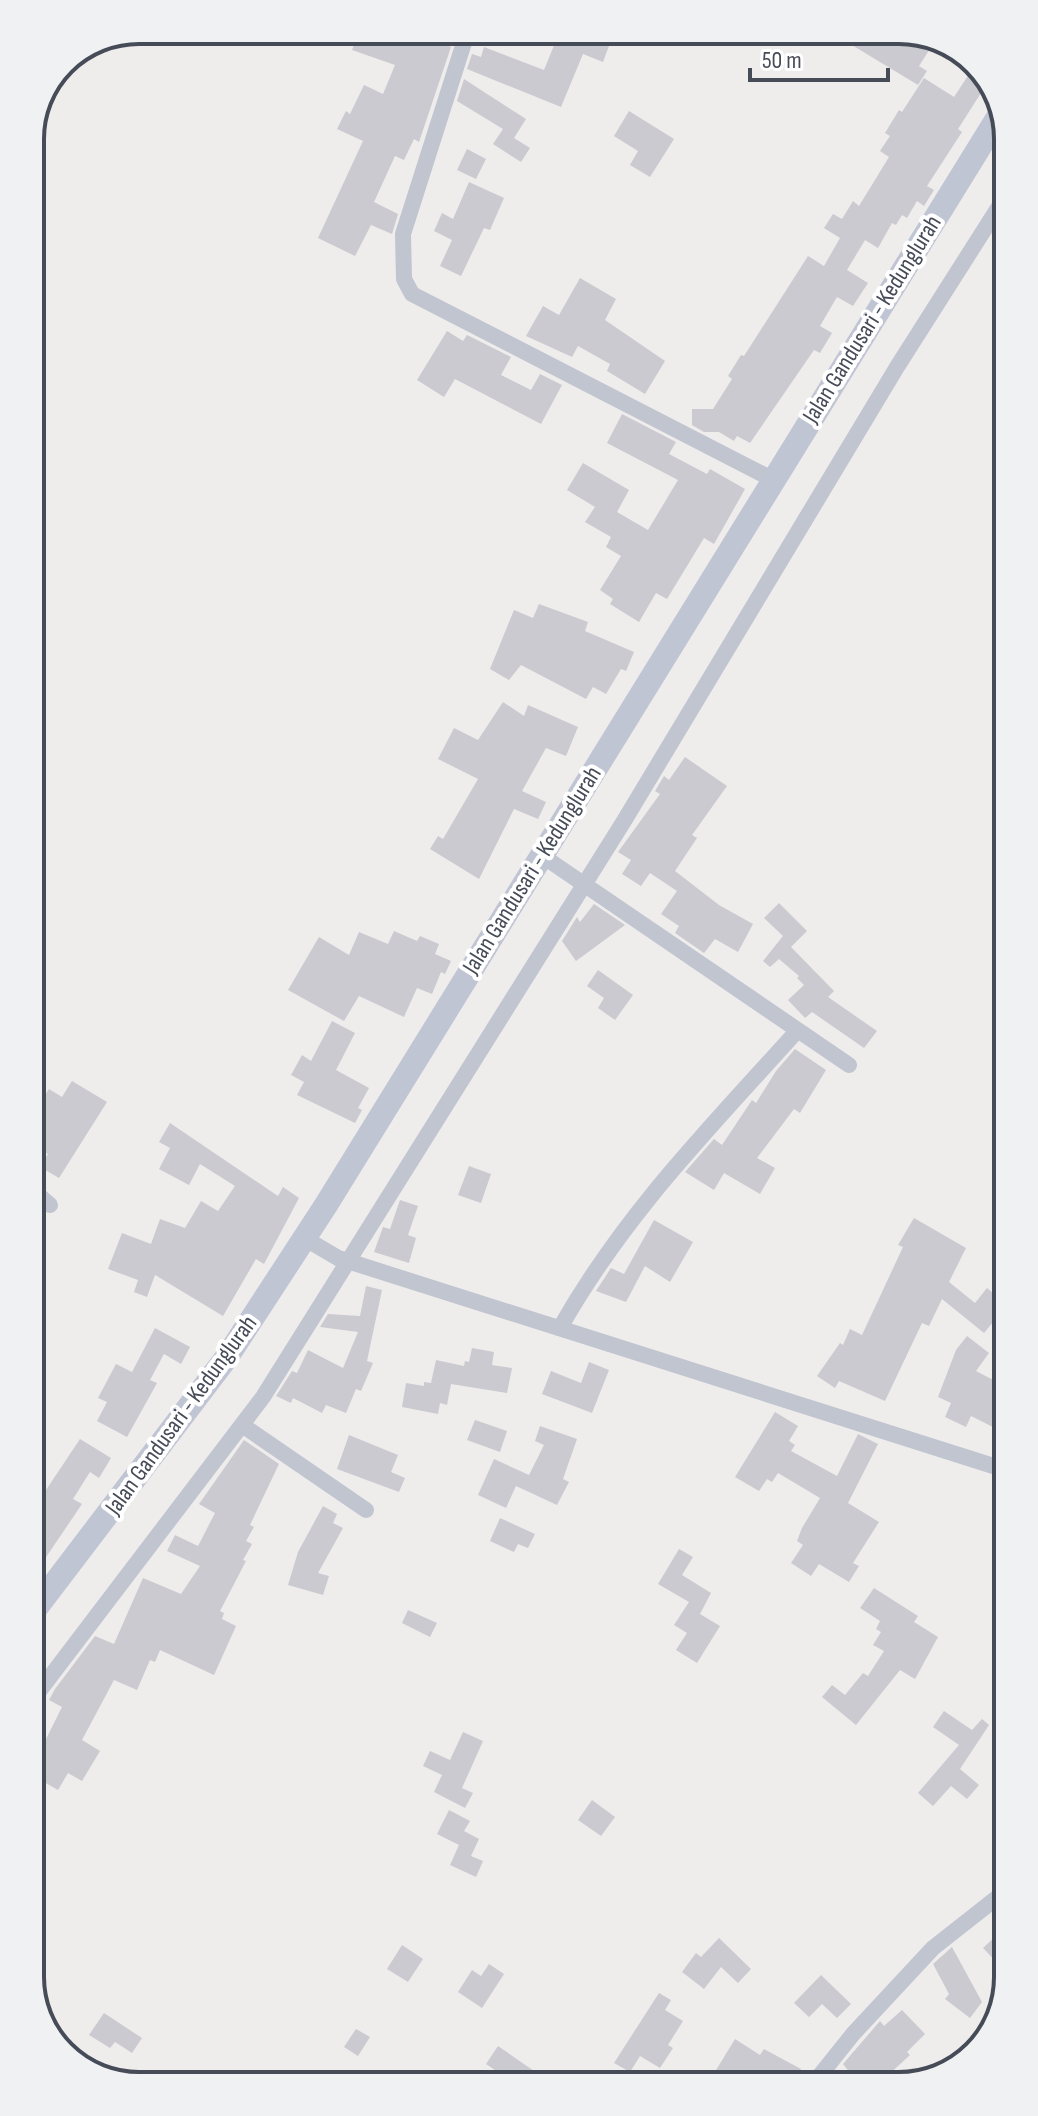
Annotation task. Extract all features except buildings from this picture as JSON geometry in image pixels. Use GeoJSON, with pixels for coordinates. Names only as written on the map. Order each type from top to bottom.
{"type":"FeatureCollection","features":[{"type":"Feature","properties":{"kind":"street"},"geometry":{"type":"LineString","coordinates":[[464,44],[403,234],[404,279],[412,294],[772,479]]}},
{"type":"Feature","properties":{"kind":"street","name":"Jalan Gandusari - Kedunglurah"},"geometry":{"type":"LineString","coordinates":[[44,1597],[312,1243],[549,859],[772,479],[993,126]]}},
{"type":"Feature","properties":{"kind":"street"},"geometry":{"type":"LineString","coordinates":[[44,1685],[263,1397],[343,1260],[994,214]]}},
{"type":"Feature","properties":{"kind":"street"},"geometry":{"type":"LineString","coordinates":[[549,859],[849,1065]]}},
{"type":"Feature","properties":{"kind":"street"},"geometry":{"type":"LineString","coordinates":[[560,1328],[592,1272],[666,1173],[797,1031]]}},
{"type":"Feature","properties":{"kind":"street"},"geometry":{"type":"LineString","coordinates":[[44,1200],[50,1205]]}},
{"type":"Feature","properties":{"kind":"street"},"geometry":{"type":"LineString","coordinates":[[312,1243],[343,1260],[994,1466]]}},
{"type":"Feature","properties":{"kind":"street"},"geometry":{"type":"LineString","coordinates":[[242,1425],[366,1510]]}},
{"type":"Feature","properties":{"kind":"street"},"geometry":{"type":"LineString","coordinates":[[823,2072],[853,2034],[933,1948],[994,1900]]}}]}
